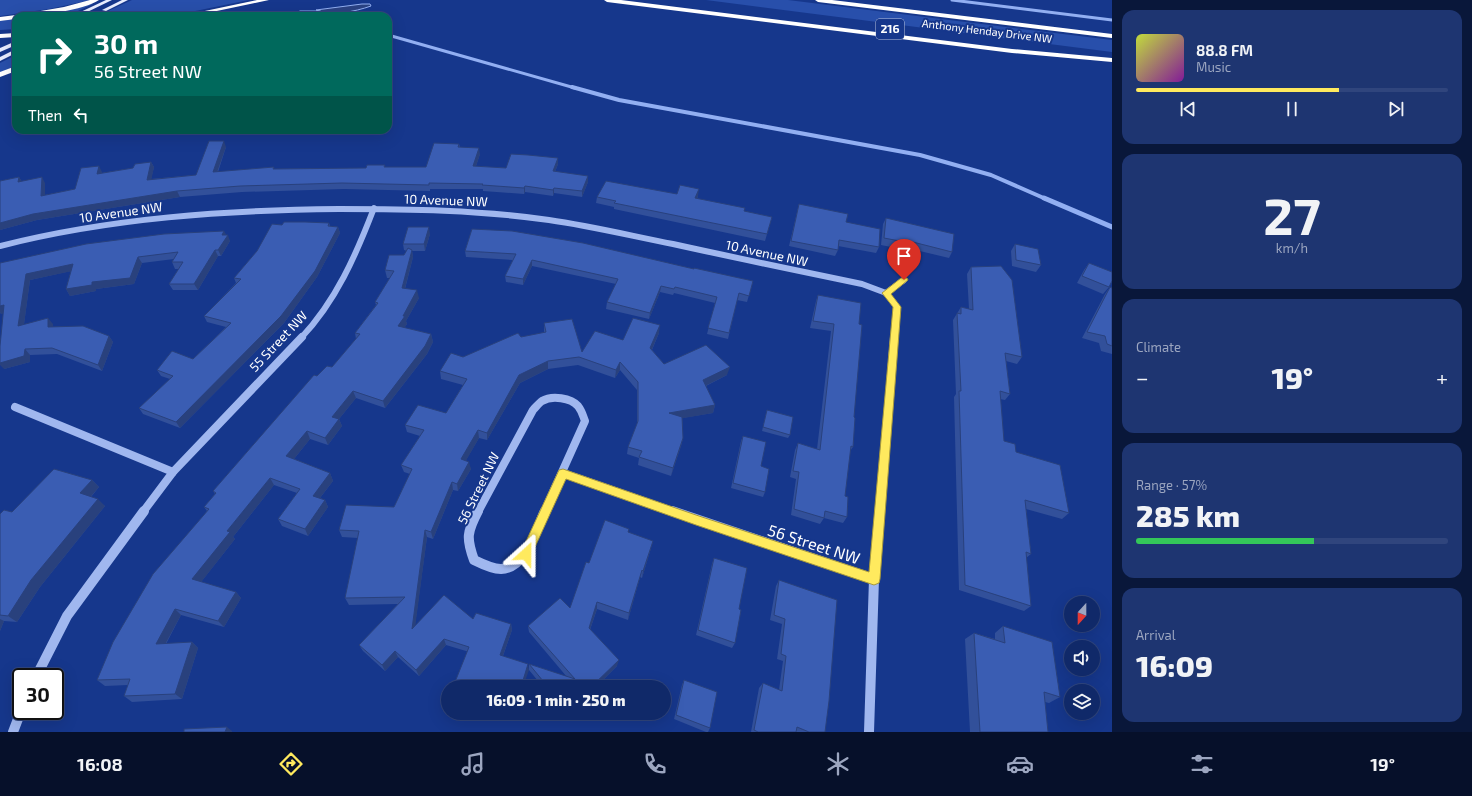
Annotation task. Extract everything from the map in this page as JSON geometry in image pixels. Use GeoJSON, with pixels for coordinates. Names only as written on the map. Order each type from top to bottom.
{"type":"FeatureCollection","features":[{"type":"Feature","properties":{"kind":"highway"},"geometry":{"type":"LineString","coordinates":[[48,12],[96,0]]}},
{"type":"Feature","properties":{"kind":"highway"},"geometry":{"type":"LineString","coordinates":[[204,12],[266,0]]}},
{"type":"Feature","properties":{"kind":"highway"},"geometry":{"type":"LineString","coordinates":[[607,0],[1004,50],[1112,59]]}},
{"type":"Feature","properties":{"kind":"highway","name":"Anthony Henday Drive NW"},"geometry":{"type":"LineString","coordinates":[[818,0],[1112,36]]}},
{"type":"Feature","properties":{"kind":"highway","name":"Anthony Henday Drive NW"},"geometry":{"type":"LineString","coordinates":[[777,14],[1112,59]]}},
{"type":"Feature","properties":{"kind":"highway"},"geometry":{"type":"LineString","coordinates":[[0,19],[12,18]]}},
{"type":"Feature","properties":{"kind":"highway"},"geometry":{"type":"LineString","coordinates":[[0,36],[12,35]]}},
{"type":"Feature","properties":{"kind":"highway"},"geometry":{"type":"LineString","coordinates":[[0,75],[12,70]]}},
{"type":"Feature","properties":{"kind":"main road"},"geometry":{"type":"LineString","coordinates":[[84,12],[110,0]]}},
{"type":"Feature","properties":{"kind":"main road"},"geometry":{"type":"LineString","coordinates":[[100,12],[126,0]]}},
{"type":"Feature","properties":{"kind":"main road"},"geometry":{"type":"LineString","coordinates":[[0,50],[12,45]]}},
{"type":"Feature","properties":{"kind":"main road"},"geometry":{"type":"LineString","coordinates":[[0,58],[12,53]]}},
{"type":"Feature","properties":{"kind":"street","name":"10 Avenue NW"},"geometry":{"type":"LineString","coordinates":[[0,246],[64,232],[170,217],[257,210],[374,208],[472,211],[538,218],[576,224],[862,284],[886,293]]}},
{"type":"Feature","properties":{"kind":"street","name":"55 Street NW"},"geometry":{"type":"LineString","coordinates":[[41,668],[68,616],[173,472],[313,325],[330,304],[353,262],[374,208]]}},
{"type":"Feature","properties":{"kind":"street"},"geometry":{"type":"LineString","coordinates":[[886,293],[904,280]]}},
{"type":"Feature","properties":{"kind":"street","name":"56 Street NW"},"geometry":{"type":"LineString","coordinates":[[869,732],[874,579],[897,307],[886,293]]}},
{"type":"Feature","properties":{"kind":"street","name":"56 Street NW"},"geometry":{"type":"LineString","coordinates":[[554,398],[566,399],[577,404],[582,410],[585,421],[563,473],[526,554],[510,568],[499,570],[474,560],[468,543],[471,524],[533,410],[542,401],[554,398]]}},
{"type":"Feature","properties":{"kind":"street"},"geometry":{"type":"LineString","coordinates":[[15,407],[173,472]]}},
{"type":"Feature","properties":{"kind":"street","name":"56 Street NW"},"geometry":{"type":"LineString","coordinates":[[563,473],[696,520],[874,579]]}},
{"type":"Feature","properties":{"kind":"street"},"geometry":{"type":"LineString","coordinates":[[13,732],[18,720]]}},
{"type":"Feature","properties":{"kind":"shaded area"},"geometry":{"type":"Polygon","coordinates":[[[0,0],[91,0],[49,9],[28,12],[12,12],[12,14],[0,16],[0,0]]]}},
{"type":"Feature","properties":{"kind":"shaded area"},"geometry":{"type":"Polygon","coordinates":[[[132,0],[249,0],[190,12],[106,12],[132,0]]]}},
{"type":"Feature","properties":{"kind":"shaded area"},"geometry":{"type":"Polygon","coordinates":[[[706,0],[788,0],[1112,40],[1112,52],[706,0]]]}},
{"type":"Feature","properties":{"kind":"shaded area"},"geometry":{"type":"Polygon","coordinates":[[[88,4],[93,4],[76,12],[55,12],[88,4]]]}},
{"type":"Feature","properties":{"kind":"shaded area"},"geometry":{"type":"Polygon","coordinates":[[[362,4],[370,4],[371,6],[343,12],[322,12],[316,10],[362,4]]]}},
{"type":"Feature","properties":{"kind":"shaded area"},"geometry":{"type":"Polygon","coordinates":[[[12,20],[12,29],[0,30],[0,21],[12,20]]]}},
{"type":"Feature","properties":{"kind":"shaded area"},"geometry":{"type":"Polygon","coordinates":[[[12,57],[12,69],[0,74],[0,63],[12,57]]]}},
{"type":"Feature","properties":{"kind":"building"},"geometry":{"type":"Polygon","coordinates":[[[209,141],[224,141],[213,172],[274,167],[273,169],[366,168],[367,165],[385,165],[384,167],[426,167],[434,143],[459,144],[458,147],[479,148],[473,166],[506,168],[511,154],[528,155],[558,158],[553,171],[588,176],[582,191],[554,188],[553,190],[525,186],[524,188],[482,185],[483,184],[429,183],[429,185],[342,183],[240,186],[177,191],[33,214],[0,223],[0,181],[19,177],[18,182],[42,177],[41,196],[75,189],[81,168],[99,166],[97,174],[133,168],[135,164],[151,162],[147,180],[196,175],[209,141]]]}},
{"type":"Feature","properties":{"kind":"building"},"geometry":{"type":"Polygon","coordinates":[[[606,181],[677,194],[680,185],[699,189],[695,198],[745,208],[744,211],[772,217],[767,234],[614,203],[616,201],[597,197],[606,181]]]}},
{"type":"Feature","properties":{"kind":"building"},"geometry":{"type":"Polygon","coordinates":[[[799,204],[848,214],[846,222],[880,229],[879,247],[839,240],[838,250],[791,241],[799,204]]]}},
{"type":"Feature","properties":{"kind":"building"},"geometry":{"type":"Polygon","coordinates":[[[886,218],[954,234],[952,252],[905,240],[905,242],[884,238],[886,218]]]}},
{"type":"Feature","properties":{"kind":"building"},"geometry":{"type":"Polygon","coordinates":[[[284,222],[329,223],[328,226],[338,227],[315,271],[281,316],[176,422],[139,408],[173,376],[157,370],[172,351],[193,359],[231,323],[204,316],[241,279],[234,278],[257,251],[272,224],[282,225],[284,222]]]}},
{"type":"Feature","properties":{"kind":"building"},"geometry":{"type":"Polygon","coordinates":[[[408,227],[429,227],[424,244],[403,244],[408,227]]]}},
{"type":"Feature","properties":{"kind":"building"},"geometry":{"type":"Polygon","coordinates":[[[472,229],[512,231],[583,243],[753,281],[749,296],[739,293],[729,333],[708,328],[717,297],[675,287],[674,289],[661,286],[650,313],[607,302],[618,279],[532,260],[523,279],[505,276],[516,254],[465,251],[472,229]]]}},
{"type":"Feature","properties":{"kind":"building"},"geometry":{"type":"Polygon","coordinates":[[[224,231],[222,235],[228,235],[218,250],[215,250],[194,284],[169,284],[183,262],[172,262],[178,252],[138,257],[130,278],[92,282],[92,285],[66,289],[73,264],[26,274],[18,326],[48,318],[48,327],[83,326],[109,336],[98,365],[52,348],[25,349],[24,356],[0,363],[4,305],[0,306],[0,263],[86,244],[164,234],[224,231]]]}},
{"type":"Feature","properties":{"kind":"building"},"geometry":{"type":"Polygon","coordinates":[[[1015,244],[1038,249],[1041,265],[1016,260],[1015,244]]]}},
{"type":"Feature","properties":{"kind":"building"},"geometry":{"type":"Polygon","coordinates":[[[408,248],[412,250],[402,288],[417,290],[403,316],[405,316],[398,326],[431,334],[425,346],[383,401],[353,391],[332,417],[339,419],[325,438],[307,431],[286,456],[330,473],[313,496],[325,500],[305,529],[278,519],[300,489],[270,478],[227,531],[230,532],[192,579],[236,592],[218,621],[175,609],[156,644],[192,642],[175,694],[124,696],[130,679],[97,680],[113,642],[153,574],[209,509],[204,507],[216,493],[213,491],[314,375],[317,376],[327,366],[332,367],[360,334],[355,333],[378,303],[375,302],[394,271],[385,270],[389,255],[404,255],[408,248]]]}},
{"type":"Feature","properties":{"kind":"building"},"geometry":{"type":"Polygon","coordinates":[[[1089,263],[1112,272],[1112,281],[1109,287],[1082,276],[1089,263]]]}},
{"type":"Feature","properties":{"kind":"building"},"geometry":{"type":"Polygon","coordinates":[[[1001,266],[1012,280],[1022,357],[1005,353],[1010,394],[1000,391],[1004,441],[1015,444],[1016,452],[1060,465],[1069,513],[1025,500],[1031,554],[1026,552],[1031,606],[965,585],[959,391],[961,391],[957,313],[961,314],[961,307],[973,310],[971,267],[1001,266]]]}},
{"type":"Feature","properties":{"kind":"building"},"geometry":{"type":"Polygon","coordinates":[[[1110,287],[1112,288],[1112,346],[1107,344],[1105,336],[1087,332],[1110,287]]]}},
{"type":"Feature","properties":{"kind":"building"},"geometry":{"type":"Polygon","coordinates":[[[818,295],[861,303],[859,324],[862,325],[854,417],[853,447],[851,446],[845,496],[848,497],[847,517],[825,511],[824,518],[794,509],[799,472],[793,471],[798,443],[820,450],[834,324],[813,321],[818,295]]]}},
{"type":"Feature","properties":{"kind":"building"},"geometry":{"type":"Polygon","coordinates":[[[633,318],[660,325],[650,348],[664,364],[706,345],[730,367],[703,380],[715,405],[669,413],[682,417],[683,438],[673,468],[639,457],[642,451],[628,447],[638,421],[638,382],[620,362],[616,370],[579,357],[548,361],[519,375],[487,433],[478,430],[461,459],[469,462],[457,484],[452,482],[431,532],[425,530],[412,629],[444,595],[473,619],[476,613],[511,624],[500,655],[528,664],[523,680],[456,680],[469,647],[444,639],[416,670],[395,651],[382,665],[359,645],[405,597],[345,598],[359,531],[339,530],[346,505],[394,507],[412,469],[401,465],[424,430],[405,425],[418,405],[446,413],[467,379],[440,371],[451,353],[463,357],[518,333],[521,337],[546,332],[544,323],[572,319],[582,352],[595,331],[623,340],[633,318]]]}},
{"type":"Feature","properties":{"kind":"building"},"geometry":{"type":"Polygon","coordinates":[[[767,410],[793,417],[790,435],[763,427],[767,410]]]}},
{"type":"Feature","properties":{"kind":"building"},"geometry":{"type":"Polygon","coordinates":[[[743,436],[766,442],[761,466],[769,469],[765,492],[733,483],[743,436]]]}},
{"type":"Feature","properties":{"kind":"building"},"geometry":{"type":"Polygon","coordinates":[[[54,469],[92,480],[80,493],[98,499],[31,580],[8,616],[0,615],[0,514],[4,510],[12,512],[54,469]]]}},
{"type":"Feature","properties":{"kind":"building"},"geometry":{"type":"Polygon","coordinates":[[[605,520],[629,529],[628,532],[653,541],[643,571],[642,570],[629,613],[597,602],[589,628],[619,660],[598,680],[542,680],[529,664],[575,679],[528,626],[560,598],[570,608],[586,562],[589,563],[605,520]]]}},
{"type":"Feature","properties":{"kind":"building"},"geometry":{"type":"Polygon","coordinates":[[[714,558],[747,568],[739,609],[741,610],[735,643],[698,630],[714,558]]]}},
{"type":"Feature","properties":{"kind":"building"},"geometry":{"type":"Polygon","coordinates":[[[779,580],[837,600],[825,732],[809,732],[797,727],[796,732],[758,732],[754,730],[763,683],[782,691],[786,656],[781,654],[785,619],[774,615],[779,580]]]}},
{"type":"Feature","properties":{"kind":"building"},"geometry":{"type":"Polygon","coordinates":[[[1003,626],[1052,642],[1060,697],[1044,692],[1048,732],[980,732],[974,633],[1005,643],[1003,626]]]}},
{"type":"Feature","properties":{"kind":"building"},"geometry":{"type":"Polygon","coordinates":[[[684,680],[717,692],[710,728],[676,715],[684,680]]]}},
{"type":"Feature","properties":{"kind":"building"},"geometry":{"type":"Polygon","coordinates":[[[227,727],[225,732],[184,732],[184,729],[227,727]]]}},
{"type":"Feature","properties":{"kind":"waterway"},"geometry":{"type":"LineString","coordinates":[[952,0],[1112,20]]}},
{"type":"Feature","properties":{"kind":"waterway"},"geometry":{"type":"LineString","coordinates":[[300,12],[320,12]]}},
{"type":"Feature","properties":{"kind":"waterway"},"geometry":{"type":"LineString","coordinates":[[392,36],[575,88]]}},
{"type":"Feature","properties":{"kind":"waterway"},"geometry":{"type":"LineString","coordinates":[[572,87],[619,100],[920,155],[991,175],[1046,199]]}},
{"type":"Feature","properties":{"kind":"waterway"},"geometry":{"type":"LineString","coordinates":[[1044,198],[1112,227]]}},
{"type":"Feature","properties":{"kind":"route"},"geometry":{"type":"LineString","coordinates":[[526,554],[563,473],[696,520],[874,579],[897,307],[886,293],[904,280]]}}]}
